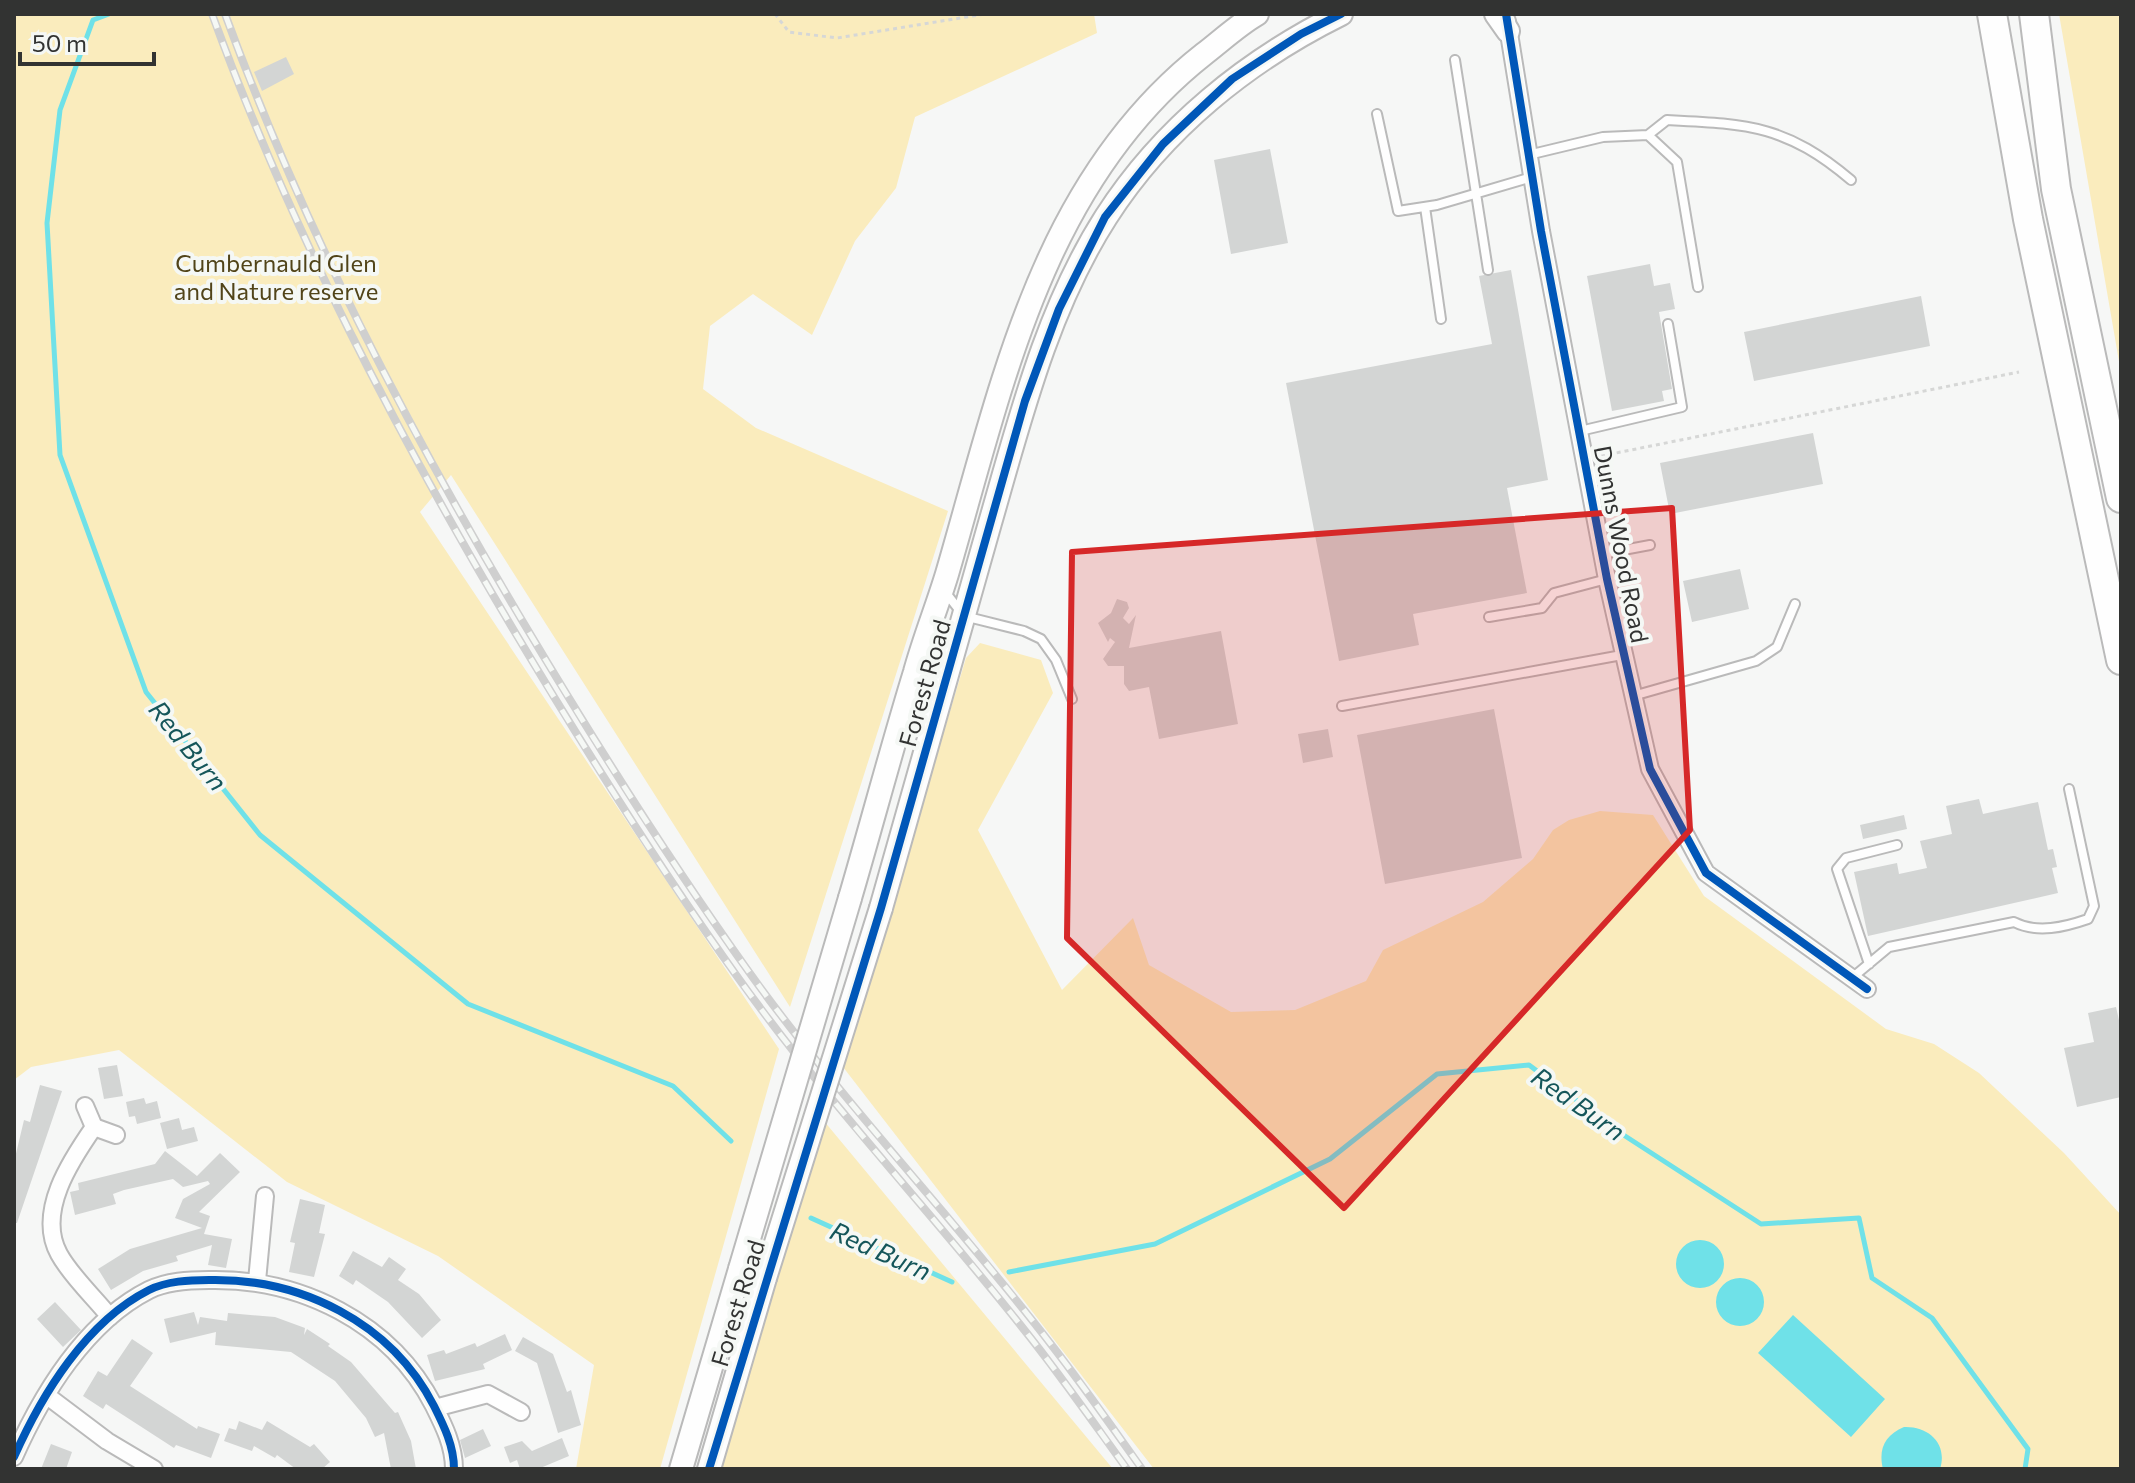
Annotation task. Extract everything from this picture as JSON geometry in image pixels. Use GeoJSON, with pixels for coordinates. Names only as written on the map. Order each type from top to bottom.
{"type":"FeatureCollection","features":[{"type":"Feature","properties":{"kind":"highway"},"geometry":{"type":"LineString","coordinates":[[1992,14],[2028,219],[2121,660]]}},
{"type":"Feature","properties":{"kind":"highway"},"geometry":{"type":"LineString","coordinates":[[2034,14],[2056,189],[2121,498]]}},
{"type":"Feature","properties":{"kind":"street","name":"Forest Road"},"geometry":{"type":"LineString","coordinates":[[681,1469],[915,669],[943,589],[1008,366],[1042,268],[1082,192],[1121,137],[1178,74],[1257,14]]}},
{"type":"Feature","properties":{"kind":"street","name":"Forest Road"},"geometry":{"type":"LineString","coordinates":[[709,1469],[765,1278],[881,908],[1025,401],[1059,309],[1105,217],[1163,144],[1232,79],[1301,34],[1341,14]]}},
{"type":"Feature","properties":{"kind":"street","name":"Dunns Wood Road"},"geometry":{"type":"LineString","coordinates":[[1503,20],[1602,554],[1622,655],[1650,769],[1706,873],[1867,989]]}},
{"type":"Feature","properties":{"kind":"street"},"geometry":{"type":"LineString","coordinates":[[85,1106],[94,1127],[116,1135]]}},
{"type":"Feature","properties":{"kind":"street"},"geometry":{"type":"LineString","coordinates":[[94,1127],[66,1167],[51,1220],[57,1252],[110,1317]]}},
{"type":"Feature","properties":{"kind":"street"},"geometry":{"type":"LineString","coordinates":[[257,1281],[265,1196]]}},
{"type":"Feature","properties":{"kind":"street"},"geometry":{"type":"LineString","coordinates":[[14,1457],[46,1395],[78,1350],[110,1317],[152,1288],[173,1283],[257,1281],[316,1297],[373,1331],[422,1382],[454,1454],[454,1469]]}},
{"type":"Feature","properties":{"kind":"street"},"geometry":{"type":"LineString","coordinates":[[435,1408],[488,1394],[521,1412]]}},
{"type":"Feature","properties":{"kind":"street"},"geometry":{"type":"LineString","coordinates":[[46,1395],[107,1441],[154,1469]]}},
{"type":"Feature","properties":{"kind":"lane"},"geometry":{"type":"LineString","coordinates":[[1455,60],[1488,270]]}},
{"type":"Feature","properties":{"kind":"lane"},"geometry":{"type":"LineString","coordinates":[[1377,114],[1398,211],[1425,207],[1532,177]]}},
{"type":"Feature","properties":{"kind":"lane"},"geometry":{"type":"LineString","coordinates":[[1528,155],[1603,137],[1648,135],[1667,120],[1736,122],[1789,137],[1819,153],[1851,180]]}},
{"type":"Feature","properties":{"kind":"lane"},"geometry":{"type":"LineString","coordinates":[[1648,135],[1677,162],[1698,287]]}},
{"type":"Feature","properties":{"kind":"lane"},"geometry":{"type":"LineString","coordinates":[[1425,207],[1441,319]]}},
{"type":"Feature","properties":{"kind":"lane"},"geometry":{"type":"LineString","coordinates":[[1580,431],[1682,407],[1668,324]]}},
{"type":"Feature","properties":{"kind":"lane"},"geometry":{"type":"LineString","coordinates":[[1602,554],[1650,545]]}},
{"type":"Feature","properties":{"kind":"lane"},"geometry":{"type":"LineString","coordinates":[[1489,617],[1542,608],[1554,593],[1607,579]]}},
{"type":"Feature","properties":{"kind":"lane"},"geometry":{"type":"LineString","coordinates":[[943,589],[964,616],[1024,631],[1041,639],[1056,660],[1072,699]]}},
{"type":"Feature","properties":{"kind":"lane"},"geometry":{"type":"LineString","coordinates":[[1632,696],[1756,661],[1777,647],[1795,604]]}},
{"type":"Feature","properties":{"kind":"lane"},"geometry":{"type":"LineString","coordinates":[[1342,706],[1622,655]]}},
{"type":"Feature","properties":{"kind":"lane"},"geometry":{"type":"LineString","coordinates":[[1852,978],[1889,947],[2014,922],[2025,928],[2065,927],[2088,919],[2094,906],[2069,789]]}},
{"type":"Feature","properties":{"kind":"lane"},"geometry":{"type":"LineString","coordinates":[[1869,964],[1837,869],[1846,858],[1897,845]]}},
{"type":"Feature","properties":{"kind":"path"},"geometry":{"type":"LineString","coordinates":[[775,14],[789,32],[837,38],[985,14]]}},
{"type":"Feature","properties":{"kind":"path"},"geometry":{"type":"LineString","coordinates":[[1585,459],[2019,372]]}},
{"type":"Feature","properties":{"kind":"highlighted area"},"geometry":{"type":"Polygon","coordinates":[[[1672,508],[1690,830],[1344,1208],[1067,938],[1072,552],[1672,508]]]}},
{"type":"Feature","properties":{"kind":"green space","name":"Cumbernauld Glen and Nature reserve"},"geometry":{"type":"Polygon","coordinates":[[[14,14],[1094,14],[1097,33],[915,117],[896,188],[855,241],[812,335],[753,294],[710,326],[703,389],[756,428],[948,511],[790,1007],[451,475],[420,512],[779,1049],[660,1469],[576,1469],[594,1365],[438,1256],[287,1182],[119,1050],[31,1067],[14,1080],[14,14]]]}},
{"type":"Feature","properties":{"kind":"green space"},"geometry":{"type":"Polygon","coordinates":[[[2059,14],[2121,14],[2121,373],[2059,14]]]}},
{"type":"Feature","properties":{"kind":"green space"},"geometry":{"type":"Polygon","coordinates":[[[980,643],[1041,660],[1053,693],[978,830],[1062,990],[1133,918],[1149,965],[1231,1012],[1295,1010],[1366,981],[1383,950],[1483,902],[1533,859],[1553,830],[1569,820],[1600,811],[1653,815],[1704,896],[1886,1029],[1934,1044],[1979,1073],[2064,1153],[2121,1215],[2121,1469],[1154,1469],[843,1067],[966,658],[980,643]]]}},
{"type":"Feature","properties":{"kind":"green space"},"geometry":{"type":"Polygon","coordinates":[[[824,1121],[1113,1469],[718,1469],[824,1121]]]}},
{"type":"Feature","properties":{"kind":"water"},"geometry":{"type":"Polygon","coordinates":[[[1700,1240],[1709,1241],[1717,1247],[1723,1255],[1723,1273],[1717,1281],[1709,1287],[1700,1288],[1691,1287],[1683,1281],[1677,1273],[1676,1264],[1677,1255],[1683,1247],[1691,1241],[1700,1240]]]}},
{"type":"Feature","properties":{"kind":"water"},"geometry":{"type":"Polygon","coordinates":[[[1740,1278],[1749,1279],[1757,1285],[1763,1293],[1763,1311],[1757,1319],[1749,1325],[1740,1326],[1731,1325],[1723,1319],[1717,1311],[1716,1302],[1717,1293],[1723,1285],[1731,1279],[1740,1278]]]}},
{"type":"Feature","properties":{"kind":"water"},"geometry":{"type":"Polygon","coordinates":[[[1793,1315],[1885,1399],[1851,1437],[1758,1353],[1793,1315]]]}},
{"type":"Feature","properties":{"kind":"water"},"geometry":{"type":"Polygon","coordinates":[[[1904,1427],[1913,1427],[1934,1438],[1941,1452],[1940,1469],[1883,1469],[1884,1444],[1892,1434],[1904,1427]]]}},
{"type":"Feature","properties":{"kind":"building"},"geometry":{"type":"Polygon","coordinates":[[[286,57],[294,74],[262,91],[254,72],[286,57]]]}},
{"type":"Feature","properties":{"kind":"building"},"geometry":{"type":"Polygon","coordinates":[[[1270,149],[1288,243],[1231,254],[1214,160],[1270,149]]]}},
{"type":"Feature","properties":{"kind":"building"},"geometry":{"type":"Polygon","coordinates":[[[1650,264],[1654,286],[1670,283],[1675,309],[1659,312],[1672,389],[1662,391],[1664,401],[1612,411],[1587,276],[1650,264]]]}},
{"type":"Feature","properties":{"kind":"building"},"geometry":{"type":"Polygon","coordinates":[[[1511,270],[1548,480],[1507,488],[1527,593],[1413,614],[1419,645],[1339,661],[1286,383],[1492,344],[1479,276],[1511,270]]]}},
{"type":"Feature","properties":{"kind":"building"},"geometry":{"type":"Polygon","coordinates":[[[1921,296],[1930,346],[1754,381],[1744,332],[1921,296]]]}},
{"type":"Feature","properties":{"kind":"building"},"geometry":{"type":"Polygon","coordinates":[[[1813,433],[1823,484],[1670,514],[1660,463],[1813,433]]]}},
{"type":"Feature","properties":{"kind":"building"},"geometry":{"type":"Polygon","coordinates":[[[1740,569],[1749,609],[1692,622],[1683,581],[1740,569]]]}},
{"type":"Feature","properties":{"kind":"building"},"geometry":{"type":"Polygon","coordinates":[[[1117,599],[1127,602],[1129,608],[1123,618],[1129,624],[1136,615],[1129,648],[1221,631],[1238,724],[1159,739],[1149,687],[1129,691],[1124,684],[1124,666],[1108,666],[1103,659],[1115,642],[1110,638],[1108,642],[1098,623],[1111,613],[1117,599]]]}},
{"type":"Feature","properties":{"kind":"building"},"geometry":{"type":"Polygon","coordinates":[[[1494,709],[1522,858],[1385,884],[1357,735],[1494,709]]]}},
{"type":"Feature","properties":{"kind":"building"},"geometry":{"type":"Polygon","coordinates":[[[1328,729],[1333,757],[1303,763],[1298,734],[1328,729]]]}},
{"type":"Feature","properties":{"kind":"building"},"geometry":{"type":"Polygon","coordinates":[[[1979,799],[1983,814],[2038,802],[2048,850],[2053,849],[2057,867],[2052,868],[2058,893],[1868,936],[1854,872],[1897,863],[1899,874],[1927,868],[1920,841],[1952,834],[1946,806],[1979,799]]]}},
{"type":"Feature","properties":{"kind":"building"},"geometry":{"type":"Polygon","coordinates":[[[1904,815],[1907,829],[1863,839],[1860,825],[1904,815]]]}},
{"type":"Feature","properties":{"kind":"building"},"geometry":{"type":"Polygon","coordinates":[[[2116,1007],[2121,1029],[2121,1097],[2077,1107],[2064,1048],[2094,1042],[2088,1013],[2116,1007]]]}},
{"type":"Feature","properties":{"kind":"building"},"geometry":{"type":"Polygon","coordinates":[[[117,1065],[123,1096],[104,1099],[98,1068],[117,1065]]]}},
{"type":"Feature","properties":{"kind":"building"},"geometry":{"type":"Polygon","coordinates":[[[40,1085],[62,1091],[17,1223],[14,1223],[14,1162],[24,1120],[30,1122],[40,1085]]]}},
{"type":"Feature","properties":{"kind":"building"},"geometry":{"type":"Polygon","coordinates":[[[144,1098],[146,1104],[157,1101],[161,1118],[137,1124],[135,1116],[129,1117],[126,1102],[144,1098]]]}},
{"type":"Feature","properties":{"kind":"building"},"geometry":{"type":"Polygon","coordinates":[[[179,1118],[182,1130],[194,1127],[198,1141],[167,1149],[160,1123],[179,1118]]]}},
{"type":"Feature","properties":{"kind":"building"},"geometry":{"type":"Polygon","coordinates":[[[165,1151],[197,1176],[220,1153],[240,1172],[199,1212],[210,1216],[204,1234],[232,1239],[226,1268],[208,1265],[212,1245],[176,1256],[178,1261],[143,1271],[111,1290],[98,1269],[130,1249],[202,1228],[175,1218],[183,1199],[210,1184],[208,1181],[183,1187],[173,1179],[124,1190],[113,1194],[116,1204],[75,1215],[70,1192],[79,1190],[78,1183],[155,1164],[165,1151]]]}},
{"type":"Feature","properties":{"kind":"building"},"geometry":{"type":"Polygon","coordinates":[[[300,1199],[325,1205],[319,1233],[325,1234],[314,1277],[289,1272],[295,1243],[290,1242],[300,1199]]]}},
{"type":"Feature","properties":{"kind":"building"},"geometry":{"type":"Polygon","coordinates":[[[353,1251],[382,1267],[389,1257],[406,1269],[398,1280],[419,1294],[441,1320],[422,1338],[388,1302],[356,1280],[353,1285],[339,1276],[353,1251]]]}},
{"type":"Feature","properties":{"kind":"building"},"geometry":{"type":"Polygon","coordinates":[[[55,1302],[81,1330],[63,1347],[37,1319],[55,1302]]]}},
{"type":"Feature","properties":{"kind":"building"},"geometry":{"type":"Polygon","coordinates":[[[194,1312],[198,1325],[200,1317],[227,1321],[228,1313],[275,1317],[305,1328],[304,1335],[307,1329],[330,1344],[328,1346],[351,1362],[395,1413],[398,1412],[411,1441],[416,1469],[391,1469],[384,1433],[375,1437],[366,1418],[335,1381],[291,1352],[215,1345],[216,1332],[170,1343],[164,1319],[194,1312]]]}},
{"type":"Feature","properties":{"kind":"building"},"geometry":{"type":"Polygon","coordinates":[[[505,1334],[512,1350],[483,1364],[485,1369],[435,1381],[427,1355],[444,1350],[446,1354],[475,1343],[477,1347],[505,1334]]]}},
{"type":"Feature","properties":{"kind":"building"},"geometry":{"type":"Polygon","coordinates":[[[523,1337],[553,1354],[567,1392],[571,1390],[581,1425],[558,1433],[537,1363],[515,1351],[523,1337]]]}},
{"type":"Feature","properties":{"kind":"building"},"geometry":{"type":"Polygon","coordinates":[[[132,1339],[153,1353],[130,1386],[197,1429],[198,1426],[220,1434],[211,1458],[176,1445],[174,1448],[106,1404],[103,1409],[83,1396],[98,1371],[107,1376],[132,1339]]]}},
{"type":"Feature","properties":{"kind":"building"},"geometry":{"type":"Polygon","coordinates":[[[239,1421],[262,1430],[267,1421],[310,1447],[314,1444],[330,1462],[322,1469],[296,1469],[277,1455],[275,1458],[254,1446],[252,1451],[224,1441],[229,1428],[236,1430],[239,1421]]]}},
{"type":"Feature","properties":{"kind":"building"},"geometry":{"type":"Polygon","coordinates":[[[483,1429],[491,1446],[465,1458],[460,1440],[483,1429]]]}},
{"type":"Feature","properties":{"kind":"building"},"geometry":{"type":"Polygon","coordinates":[[[562,1438],[569,1456],[538,1469],[520,1469],[517,1460],[510,1463],[504,1447],[522,1441],[532,1451],[562,1438]]]}},
{"type":"Feature","properties":{"kind":"building"},"geometry":{"type":"Polygon","coordinates":[[[51,1444],[72,1452],[66,1469],[41,1469],[51,1444]]]}},
{"type":"Feature","properties":{"kind":"waterway","name":"Red Burn"},"geometry":{"type":"LineString","coordinates":[[109,14],[93,20],[60,110],[47,223],[60,455],[146,692],[260,835],[468,1004],[673,1086],[731,1141]]}},
{"type":"Feature","properties":{"kind":"waterway","name":"Red Burn"},"geometry":{"type":"LineString","coordinates":[[1009,1272],[1155,1244],[1330,1159],[1437,1074],[1529,1065],[1622,1134],[1761,1224],[1859,1218],[1872,1278],[1932,1318],[2028,1449],[2025,1469]]}},
{"type":"Feature","properties":{"kind":"waterway","name":"Red Burn"},"geometry":{"type":"LineString","coordinates":[[811,1218],[952,1282]]}},
{"type":"Feature","properties":{"kind":"railway"},"geometry":{"type":"LineString","coordinates":[[212,14],[276,174],[348,329],[470,555],[594,762],[680,893],[775,1027],[1003,1303],[1127,1469]]}},
{"type":"Feature","properties":{"kind":"railway"},"geometry":{"type":"LineString","coordinates":[[225,14],[288,171],[398,400],[480,549],[604,755],[690,886],[785,1020],[1013,1296],[1142,1469]]}},
{"type":"Feature","properties":{"kind":"cycle path"},"geometry":{"type":"LineString","coordinates":[[709,1469],[881,908],[1025,401],[1059,309],[1105,217],[1163,144],[1232,79],[1301,34],[1341,14]]}},
{"type":"Feature","properties":{"kind":"cycle path"},"geometry":{"type":"LineString","coordinates":[[1506,14],[1541,231],[1607,579],[1650,769],[1706,873],[1867,989]]}},
{"type":"Feature","properties":{"kind":"cycle path"},"geometry":{"type":"LineString","coordinates":[[14,1457],[52,1385],[86,1340],[105,1321],[126,1304],[156,1287],[209,1280],[243,1281],[309,1297],[340,1311],[368,1329],[394,1351],[416,1376],[445,1429],[454,1469]]}}]}
